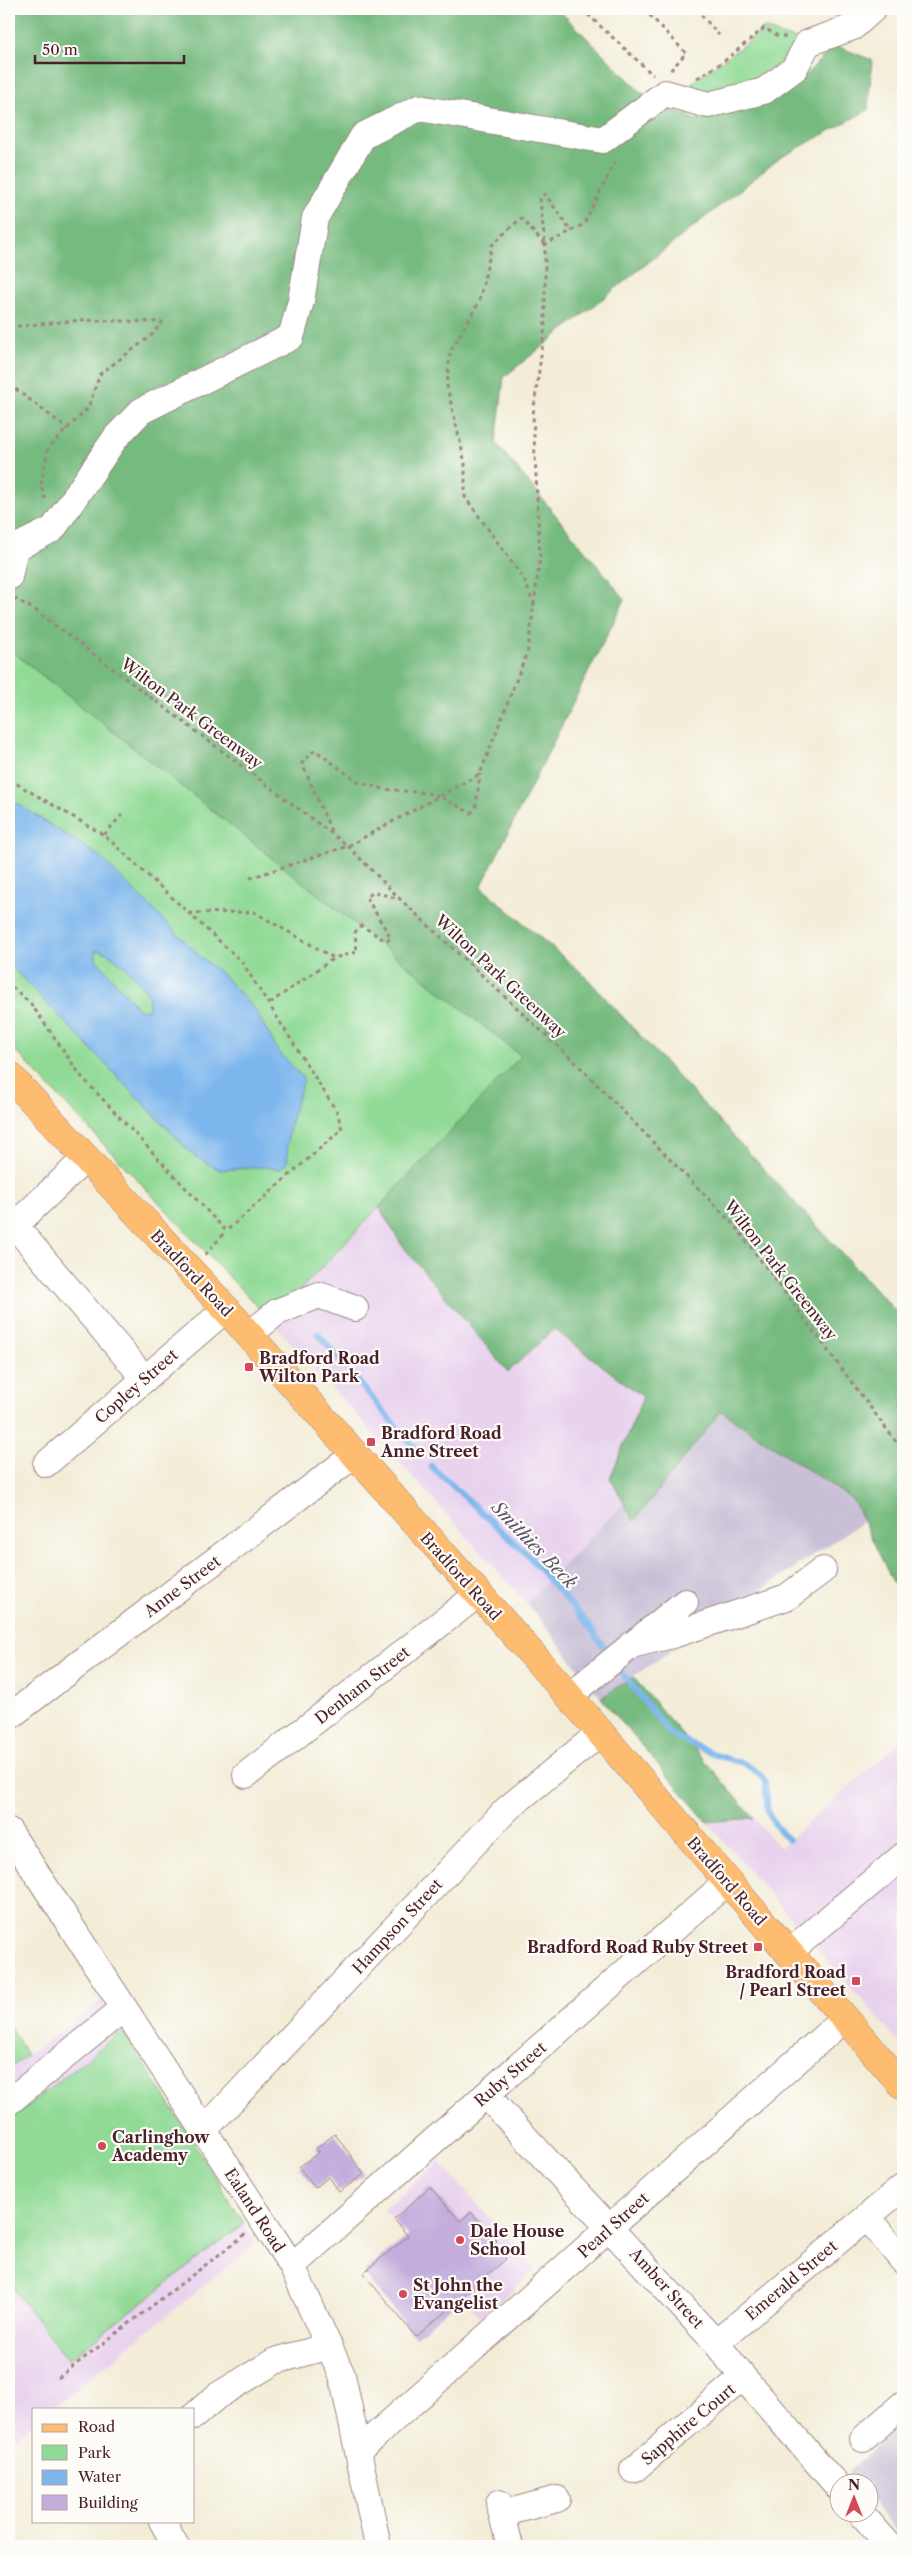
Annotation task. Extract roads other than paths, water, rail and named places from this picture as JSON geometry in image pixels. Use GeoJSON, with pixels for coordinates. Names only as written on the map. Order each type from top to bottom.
{"type":"FeatureCollection","features":[{"type":"Feature","properties":{"kind":"main road","name":"Bradford Road"},"geometry":{"type":"LineString","coordinates":[[9,1075],[226,1309],[569,1696],[903,2086]]}},
{"type":"Feature","properties":{"kind":"street"},"geometry":{"type":"LineString","coordinates":[[9,577],[16,548],[53,529],[116,438],[141,411],[291,337],[301,301],[315,218],[363,136],[419,108],[603,140],[663,88],[708,105],[764,91],[794,69],[808,43],[853,26],[872,9]]}},
{"type":"Feature","properties":{"kind":"street"},"geometry":{"type":"LineString","coordinates":[[86,1158],[12,1229],[145,1379]]}},
{"type":"Feature","properties":{"kind":"street"},"geometry":{"type":"LineString","coordinates":[[249,1335],[277,1312],[319,1295],[355,1308]]}},
{"type":"Feature","properties":{"kind":"street","name":"Copley Street"},"geometry":{"type":"LineString","coordinates":[[46,1464],[226,1309]]}},
{"type":"Feature","properties":{"kind":"street","name":"Anne Street"},"geometry":{"type":"LineString","coordinates":[[9,1716],[354,1455]]}},
{"type":"Feature","properties":{"kind":"street"},"geometry":{"type":"LineString","coordinates":[[631,1645],[676,1634],[787,1597],[823,1570]]}},
{"type":"Feature","properties":{"kind":"street","name":"Denham Street"},"geometry":{"type":"LineString","coordinates":[[246,1775],[477,1594]]}},
{"type":"Feature","properties":{"kind":"street"},"geometry":{"type":"LineString","coordinates":[[569,1696],[685,1602]]}},
{"type":"Feature","properties":{"kind":"street","name":"Hampson Street"},"geometry":{"type":"LineString","coordinates":[[204,2130],[508,1809],[600,1733]]}},
{"type":"Feature","properties":{"kind":"street","name":"Ealand Road"},"geometry":{"type":"LineString","coordinates":[[9,1831],[292,2266],[342,2375],[378,2546]]}},
{"type":"Feature","properties":{"kind":"street"},"geometry":{"type":"LineString","coordinates":[[788,1952],[903,1856]]}},
{"type":"Feature","properties":{"kind":"street","name":"Ruby Street"},"geometry":{"type":"LineString","coordinates":[[292,2266],[727,1882]]}},
{"type":"Feature","properties":{"kind":"street"},"geometry":{"type":"LineString","coordinates":[[9,2102],[124,2008]]}},
{"type":"Feature","properties":{"kind":"street","name":"Pearl Street"},"geometry":{"type":"LineString","coordinates":[[358,2451],[845,2018]]}},
{"type":"Feature","properties":{"kind":"street","name":"Amber Street"},"geometry":{"type":"LineString","coordinates":[[486,2095],[611,2227],[716,2343],[742,2377],[830,2478]]}},
{"type":"Feature","properties":{"kind":"street","name":"Emerald Street"},"geometry":{"type":"LineString","coordinates":[[716,2343],[903,2187]]}},
{"type":"Feature","properties":{"kind":"street"},"geometry":{"type":"LineString","coordinates":[[867,2217],[903,2261]]}},
{"type":"Feature","properties":{"kind":"street"},"geometry":{"type":"LineString","coordinates":[[195,2415],[217,2396],[275,2362],[329,2346]]}},
{"type":"Feature","properties":{"kind":"street","name":"Sapphire Court"},"geometry":{"type":"LineString","coordinates":[[633,2470],[742,2377]]}},
{"type":"Feature","properties":{"kind":"street"},"geometry":{"type":"LineString","coordinates":[[862,2439],[903,2404]]}},
{"type":"Feature","properties":{"kind":"street"},"geometry":{"type":"LineString","coordinates":[[510,2546],[500,2508],[557,2499]]}},
{"type":"Feature","properties":{"kind":"street"},"geometry":{"type":"LineString","coordinates":[[163,2522],[176,2546]]}},
{"type":"Feature","properties":{"kind":"street"},"geometry":{"type":"LineString","coordinates":[[869,2522],[890,2546]]}},
{"type":"Feature","properties":{"kind":"water"},"geometry":{"type":"Polygon","coordinates":[[[9,804],[18,804],[99,856],[202,958],[224,976],[256,1011],[278,1051],[304,1079],[289,1130],[288,1162],[280,1169],[264,1167],[220,1170],[194,1156],[9,964],[9,804]],[[96,950],[96,959],[139,1010],[149,1009],[149,994],[125,967],[111,955],[96,950]]]}},
{"type":"Feature","properties":{"kind":"waterway","name":"Smithies Beck"},"geometry":{"type":"LineString","coordinates":[[318,1334],[418,1452]]}},
{"type":"Feature","properties":{"kind":"waterway","name":"Smithies Beck"},"geometry":{"type":"LineString","coordinates":[[431,1466],[527,1554],[590,1627],[607,1652]]}},
{"type":"Feature","properties":{"kind":"waterway"},"geometry":{"type":"LineString","coordinates":[[622,1673],[670,1734],[716,1755],[745,1764],[760,1774],[765,1781],[768,1812],[773,1822],[788,1840]]}},
{"type":"Feature","properties":{"kind":"place","name":"Bradford Road Wilton Park"},"geometry":{"type":"Point","coordinates":[249,1367]}},
{"type":"Feature","properties":{"kind":"place","name":"Bradford Road Anne Street"},"geometry":{"type":"Point","coordinates":[371,1442]}},
{"type":"Feature","properties":{"kind":"place","name":"Bradford Road Ruby Street"},"geometry":{"type":"Point","coordinates":[758,1947]}},
{"type":"Feature","properties":{"kind":"place","name":"Bradford Road / Pearl Street"},"geometry":{"type":"Point","coordinates":[856,1981]}},
{"type":"Feature","properties":{"kind":"place","name":"Carlinghow Academy"},"geometry":{"type":"Point","coordinates":[102,2146]}},
{"type":"Feature","properties":{"kind":"place","name":"Dale House School"},"geometry":{"type":"Point","coordinates":[460,2240]}},
{"type":"Feature","properties":{"kind":"place","name":"St John the Evangelist"},"geometry":{"type":"Point","coordinates":[403,2294]}}]}
